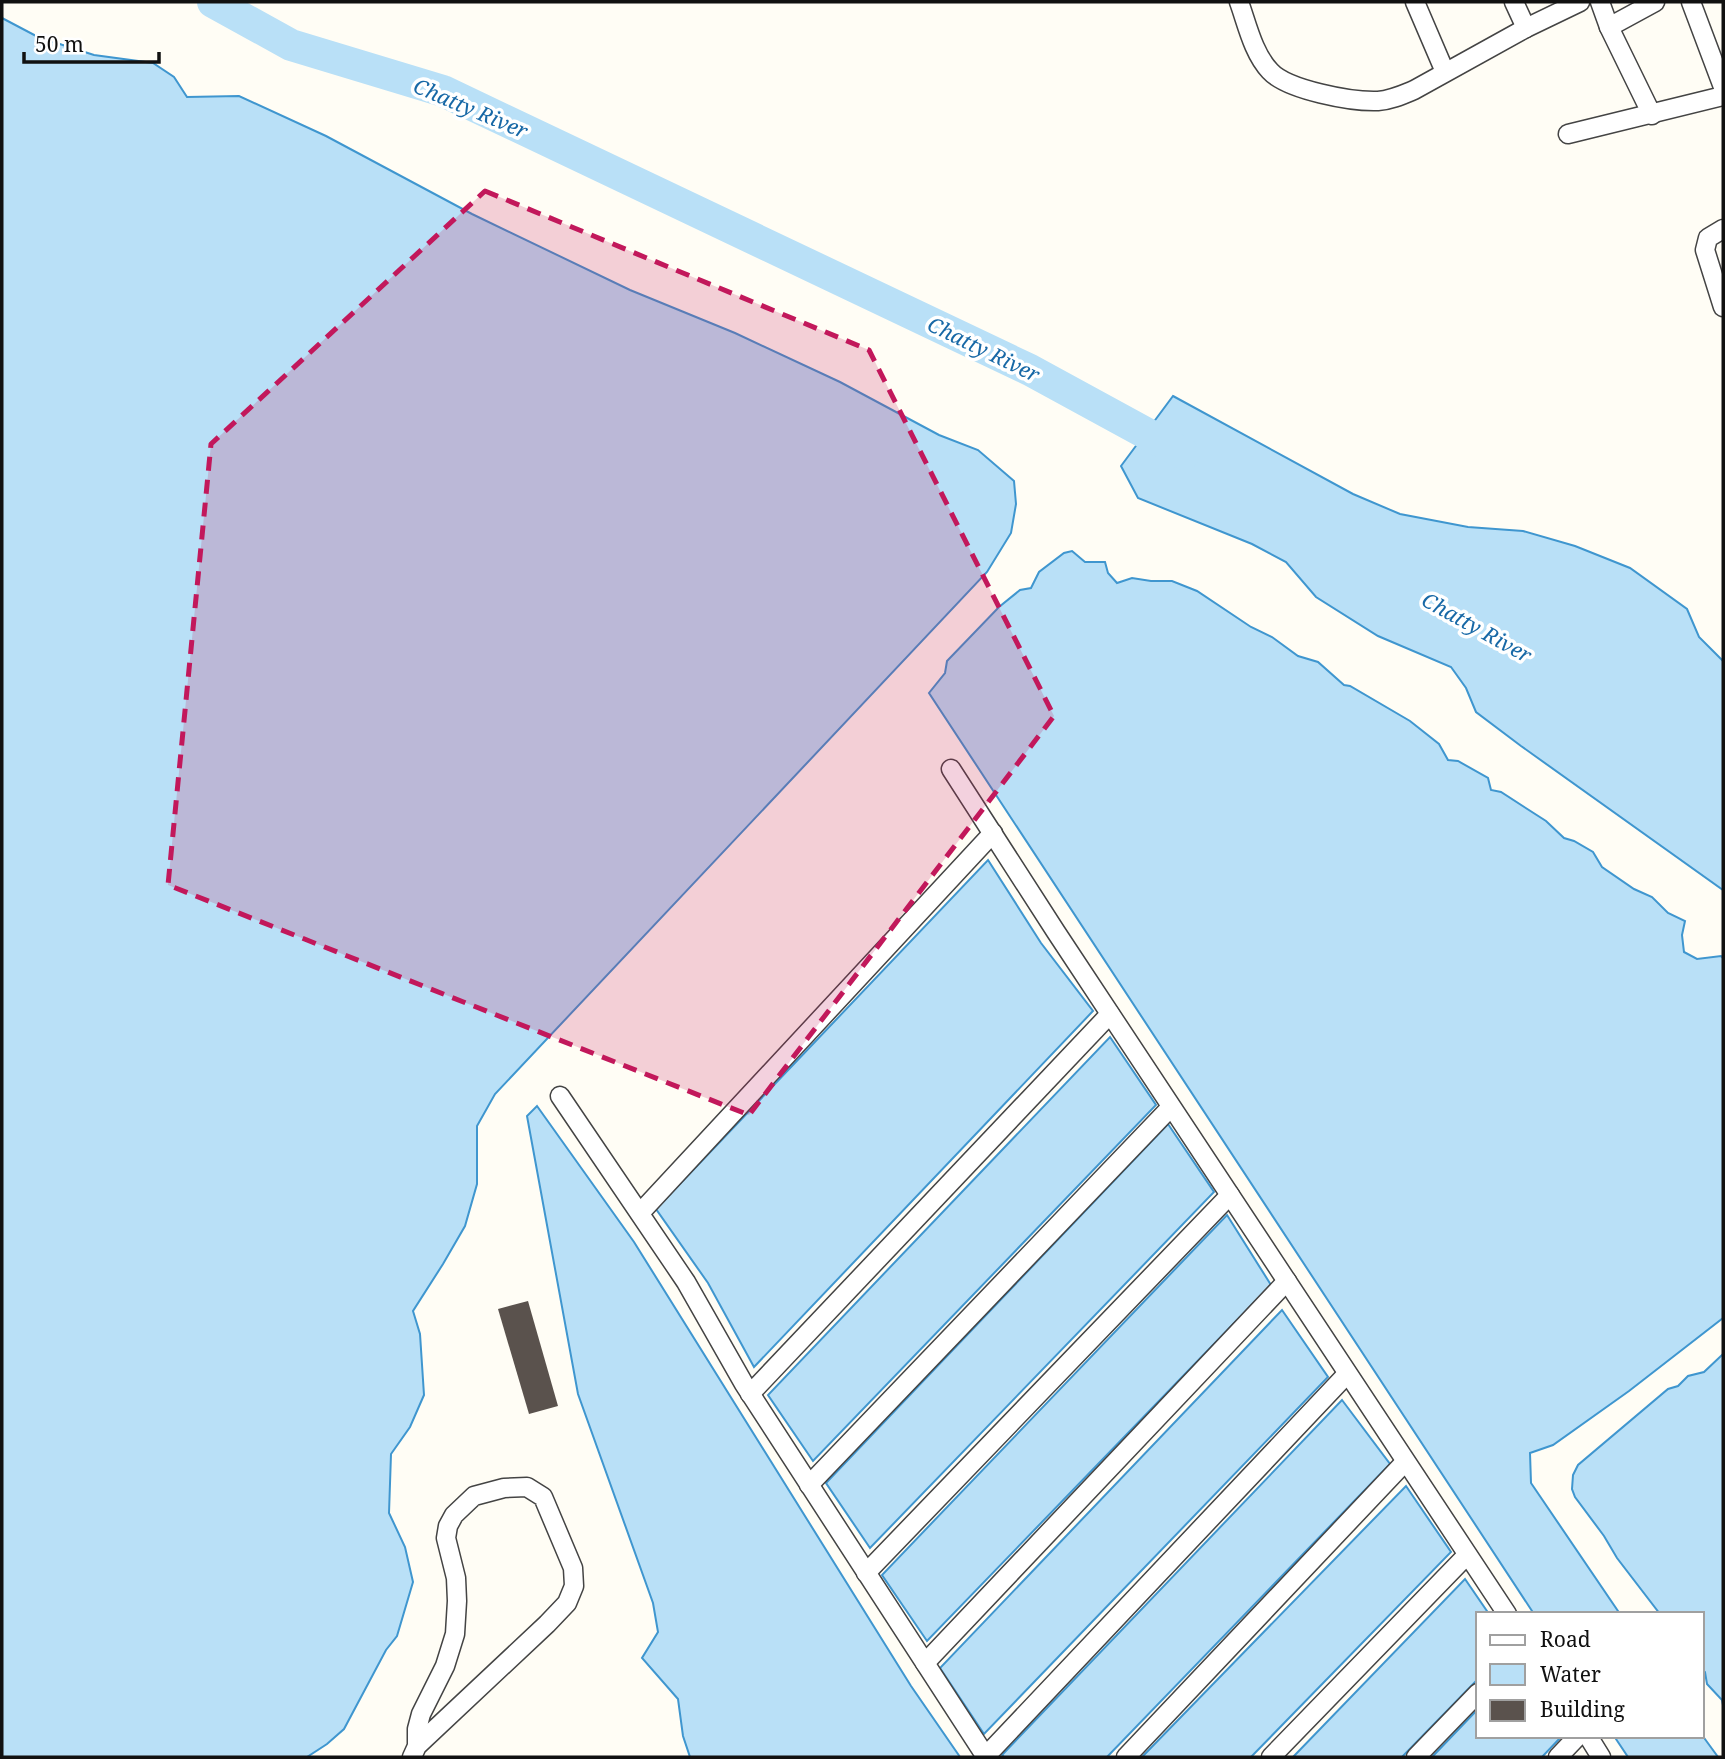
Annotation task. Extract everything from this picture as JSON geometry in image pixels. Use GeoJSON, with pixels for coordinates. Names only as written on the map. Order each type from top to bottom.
{"type":"FeatureCollection","features":[{"type":"Feature","properties":{"kind":"street"},"geometry":{"type":"LineString","coordinates":[[1239,2],[1259,57],[1277,78],[1346,99],[1376,101],[1399,97],[1580,2]]}},
{"type":"Feature","properties":{"kind":"street"},"geometry":{"type":"LineString","coordinates":[[1415,2],[1445,72]]}},
{"type":"Feature","properties":{"kind":"street"},"geometry":{"type":"LineString","coordinates":[[1514,2],[1526,28]]}},
{"type":"Feature","properties":{"kind":"street"},"geometry":{"type":"LineString","coordinates":[[1600,2],[1609,27],[1652,115]]}},
{"type":"Feature","properties":{"kind":"street"},"geometry":{"type":"LineString","coordinates":[[1609,27],[1655,2]]}},
{"type":"Feature","properties":{"kind":"street"},"geometry":{"type":"LineString","coordinates":[[1692,2],[1723,88]]}},
{"type":"Feature","properties":{"kind":"street"},"geometry":{"type":"LineString","coordinates":[[1568,134],[1723,96]]}},
{"type":"Feature","properties":{"kind":"street"},"geometry":{"type":"LineString","coordinates":[[1723,229],[1708,238],[1705,250],[1723,307]]}},
{"type":"Feature","properties":{"kind":"street"},"geometry":{"type":"LineString","coordinates":[[951,769],[1506,1612]]}},
{"type":"Feature","properties":{"kind":"street"},"geometry":{"type":"LineString","coordinates":[[640,1213],[993,833]]}},
{"type":"Feature","properties":{"kind":"street"},"geometry":{"type":"LineString","coordinates":[[750,1394],[1110,1014]]}},
{"type":"Feature","properties":{"kind":"street"},"geometry":{"type":"LineString","coordinates":[[560,1096],[686,1282],[750,1394],[986,1757],[1347,1374]]}},
{"type":"Feature","properties":{"kind":"street"},"geometry":{"type":"LineString","coordinates":[[809,1485],[1171,1107]]}},
{"type":"Feature","properties":{"kind":"street"},"geometry":{"type":"LineString","coordinates":[[866,1573],[1230,1195]]}},
{"type":"Feature","properties":{"kind":"street"},"geometry":{"type":"LineString","coordinates":[[925,1663],[1286,1281]]}},
{"type":"Feature","properties":{"kind":"street"},"geometry":{"type":"LineString","coordinates":[[1126,1757],[1405,1462]]}},
{"type":"Feature","properties":{"kind":"street"},"geometry":{"type":"LineString","coordinates":[[512,1487],[527,1487],[543,1497],[573,1568],[574,1586],[566,1603],[547,1624],[414,1751],[421,1714],[445,1666],[455,1634],[457,1590],[446,1538],[448,1526],[459,1510],[474,1496],[512,1487]]}},
{"type":"Feature","properties":{"kind":"street"},"geometry":{"type":"LineString","coordinates":[[1272,1757],[1466,1555]]}},
{"type":"Feature","properties":{"kind":"street"},"geometry":{"type":"LineString","coordinates":[[1416,1757],[1476,1695]]}},
{"type":"Feature","properties":{"kind":"street"},"geometry":{"type":"LineString","coordinates":[[1558,1757],[1576,1738]]}},
{"type":"Feature","properties":{"kind":"street"},"geometry":{"type":"LineString","coordinates":[[1589,1738],[1601,1757]]}},
{"type":"Feature","properties":{"kind":"highlighted area"},"geometry":{"type":"Polygon","coordinates":[[[485,191],[869,350],[1054,716],[749,1115],[168,885],[211,444],[485,191]]]}},
{"type":"Feature","properties":{"kind":"water"},"geometry":{"type":"Polygon","coordinates":[[[2,18],[38,37],[94,55],[153,63],[174,77],[187,97],[239,96],[326,136],[472,214],[630,290],[735,333],[840,382],[939,435],[978,450],[1014,481],[1016,504],[1011,533],[987,572],[495,1094],[477,1126],[477,1184],[465,1226],[413,1311],[420,1334],[424,1395],[410,1427],[391,1454],[389,1513],[405,1547],[413,1582],[397,1636],[386,1650],[344,1729],[307,1757],[2,1757],[2,18]]]}},
{"type":"Feature","properties":{"kind":"water"},"geometry":{"type":"Polygon","coordinates":[[[1173,396],[1353,494],[1400,514],[1468,527],[1523,531],[1575,546],[1630,568],[1687,609],[1699,637],[1723,661],[1723,890],[1476,712],[1466,688],[1451,667],[1378,636],[1316,597],[1286,562],[1252,544],[1138,498],[1121,466],[1173,396]]]}},
{"type":"Feature","properties":{"kind":"water"},"geometry":{"type":"Polygon","coordinates":[[[1072,551],[1085,562],[1105,562],[1108,573],[1117,583],[1132,578],[1172,581],[1197,591],[1298,656],[1318,662],[1344,685],[1410,721],[1439,744],[1448,760],[1458,761],[1488,778],[1491,790],[1501,792],[1546,821],[1564,838],[1593,852],[1602,867],[1634,889],[1652,897],[1668,913],[1685,921],[1682,935],[1684,952],[1697,959],[1723,958],[1723,1318],[1629,1391],[1553,1445],[1530,1453],[1531,1483],[1619,1612],[1533,1612],[929,693],[945,673],[947,661],[999,607],[1020,590],[1031,588],[1039,572],[1064,553],[1072,551]]]}},
{"type":"Feature","properties":{"kind":"water"},"geometry":{"type":"Polygon","coordinates":[[[988,860],[1041,943],[1093,1011],[754,1367],[708,1283],[656,1209],[988,860]]]}},
{"type":"Feature","properties":{"kind":"water"},"geometry":{"type":"Polygon","coordinates":[[[1110,1037],[1156,1105],[813,1461],[768,1395],[1110,1037]]]}},
{"type":"Feature","properties":{"kind":"water"},"geometry":{"type":"Polygon","coordinates":[[[537,1106],[634,1242],[911,1686],[960,1757],[690,1757],[683,1736],[678,1699],[642,1658],[658,1632],[653,1603],[578,1394],[527,1116],[537,1106]]]}},
{"type":"Feature","properties":{"kind":"water"},"geometry":{"type":"Polygon","coordinates":[[[1168,1124],[1214,1192],[870,1548],[826,1483],[1168,1124]]]}},
{"type":"Feature","properties":{"kind":"water"},"geometry":{"type":"Polygon","coordinates":[[[1227,1215],[1271,1285],[927,1641],[882,1575],[1227,1215]]]}},
{"type":"Feature","properties":{"kind":"water"},"geometry":{"type":"Polygon","coordinates":[[[1282,1310],[1328,1377],[984,1734],[940,1668],[1282,1310]]]}},
{"type":"Feature","properties":{"kind":"water"},"geometry":{"type":"Polygon","coordinates":[[[1723,1354],[1723,1705],[1722,1700],[1707,1684],[1704,1671],[1704,1612],[1658,1612],[1617,1558],[1572,1489],[1573,1475],[1578,1465],[1668,1389],[1678,1386],[1688,1376],[1704,1372],[1723,1354]]]}},
{"type":"Feature","properties":{"kind":"water"},"geometry":{"type":"Polygon","coordinates":[[[1342,1400],[1390,1464],[1107,1757],[1004,1757],[1002,1755],[1342,1400]]]}},
{"type":"Feature","properties":{"kind":"water"},"geometry":{"type":"Polygon","coordinates":[[[1406,1486],[1451,1552],[1251,1757],[1142,1757],[1406,1486]]]}},
{"type":"Feature","properties":{"kind":"water"},"geometry":{"type":"Polygon","coordinates":[[[1465,1579],[1488,1612],[1476,1612],[1476,1681],[1402,1757],[1293,1757],[1465,1579]]]}},
{"type":"Feature","properties":{"kind":"water"},"geometry":{"type":"Polygon","coordinates":[[[1476,1711],[1476,1738],[1560,1738],[1542,1757],[1432,1757],[1476,1711]]]}},
{"type":"Feature","properties":{"kind":"water"},"geometry":{"type":"Polygon","coordinates":[[[1615,1738],[1704,1738],[1718,1757],[1628,1757],[1615,1738]]]}},
{"type":"Feature","properties":{"kind":"building"},"geometry":{"type":"Polygon","coordinates":[[[528,1301],[558,1406],[529,1414],[498,1309],[528,1301]]]}},
{"type":"Feature","properties":{"kind":"waterway","name":"Chatty River"},"geometry":{"type":"LineString","coordinates":[[213,2],[291,45],[443,91],[1030,370],[1184,454]]}}]}
